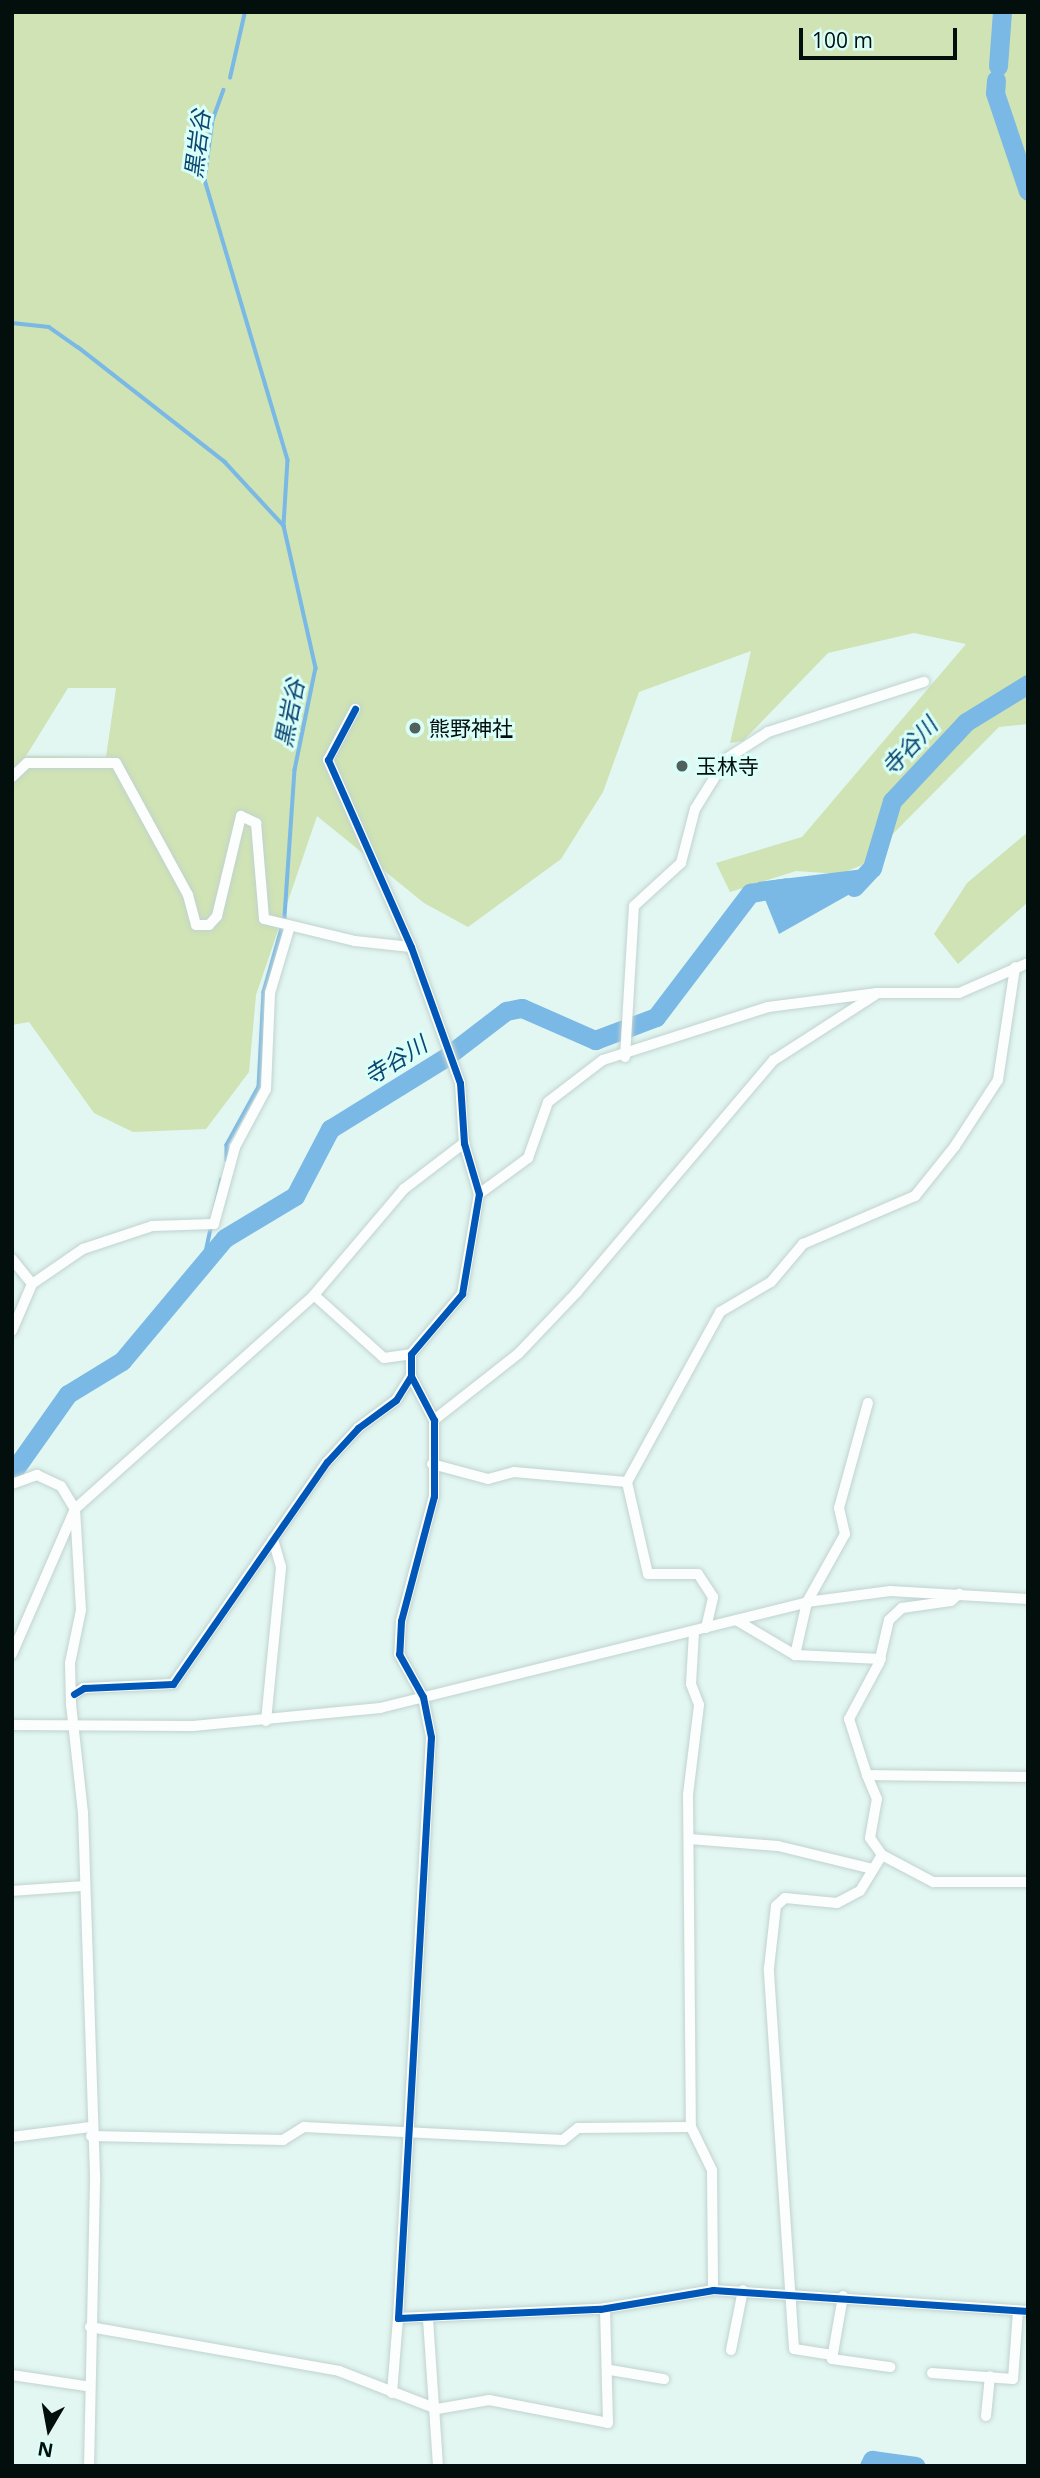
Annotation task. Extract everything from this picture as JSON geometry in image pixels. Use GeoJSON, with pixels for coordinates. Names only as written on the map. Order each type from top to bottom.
{"type":"FeatureCollection","features":[{"type":"Feature","properties":{"kind":"street"},"geometry":{"type":"LineString","coordinates":[[625,1057],[624,1033],[635,965],[634,906],[681,863],[695,808],[726,759],[768,732],[924,682]]}},
{"type":"Feature","properties":{"kind":"street"},"geometry":{"type":"LineString","coordinates":[[355,709],[328,760],[411,947],[451,1055],[464,1143],[479,1194],[462,1294],[411,1354],[411,1376],[434,1420],[434,1496],[401,1621],[399,1654],[423,1697],[431,1737],[392,2393]]}},
{"type":"Feature","properties":{"kind":"street"},"geometry":{"type":"LineString","coordinates":[[12,777],[27,763],[116,763],[188,895],[196,925],[209,925],[217,916],[241,816],[256,822],[264,919],[411,947]]}},
{"type":"Feature","properties":{"kind":"street"},"geometry":{"type":"LineString","coordinates":[[12,1332],[32,1284],[83,1249],[152,1226],[214,1224],[235,1147],[266,1089],[270,993],[286,923]]}},
{"type":"Feature","properties":{"kind":"street"},"geometry":{"type":"LineString","coordinates":[[479,1194],[528,1158],[548,1102],[603,1060],[625,1057],[768,1007],[877,993],[959,993],[1028,963]]}},
{"type":"Feature","properties":{"kind":"street"},"geometry":{"type":"LineString","coordinates":[[706,1628],[713,1597],[698,1574],[648,1574],[627,1482],[720,1312],[771,1282],[803,1244],[915,1196],[954,1146],[998,1080],[1015,967]]}},
{"type":"Feature","properties":{"kind":"street"},"geometry":{"type":"LineString","coordinates":[[434,1420],[519,1353],[577,1292],[774,1060],[877,993]]}},
{"type":"Feature","properties":{"kind":"street"},"geometry":{"type":"LineString","coordinates":[[12,1654],[75,1509],[313,1295],[404,1189],[464,1143]]}},
{"type":"Feature","properties":{"kind":"street"},"geometry":{"type":"LineString","coordinates":[[12,1259],[32,1284]]}},
{"type":"Feature","properties":{"kind":"street"},"geometry":{"type":"LineString","coordinates":[[313,1295],[384,1357],[411,1354]]}},
{"type":"Feature","properties":{"kind":"street"},"geometry":{"type":"LineString","coordinates":[[74,1694],[84,1688],[173,1684],[327,1462],[358,1428],[397,1400],[411,1376]]}},
{"type":"Feature","properties":{"kind":"street"},"geometry":{"type":"LineString","coordinates":[[795,1655],[807,1602],[845,1534],[839,1508],[868,1403]]}},
{"type":"Feature","properties":{"kind":"street"},"geometry":{"type":"LineString","coordinates":[[432,1464],[488,1479],[514,1472],[627,1482]]}},
{"type":"Feature","properties":{"kind":"street"},"geometry":{"type":"LineString","coordinates":[[14,1480],[37,1475],[61,1486],[75,1509],[81,1610],[70,1663],[84,1886],[90,2132],[95,2182],[86,2386],[89,2466]]}},
{"type":"Feature","properties":{"kind":"street"},"geometry":{"type":"LineString","coordinates":[[266,1721],[281,1567],[274,1539]]}},
{"type":"Feature","properties":{"kind":"street"},"geometry":{"type":"LineString","coordinates":[[12,1725],[74,1728],[266,1721],[423,1697],[807,1602],[890,1591],[1028,1599]]}},
{"type":"Feature","properties":{"kind":"street"},"geometry":{"type":"LineString","coordinates":[[959,1594],[951,1601],[895,1611],[881,1659],[849,1719],[877,1799],[870,1838],[882,1856],[933,1882],[1028,1882]]}},
{"type":"Feature","properties":{"kind":"street"},"geometry":{"type":"LineString","coordinates":[[736,1620],[795,1655],[881,1659]]}},
{"type":"Feature","properties":{"kind":"street"},"geometry":{"type":"LineString","coordinates":[[694,1632],[691,1684],[699,1705],[689,1839],[691,2127],[712,2170],[713,2290]]}},
{"type":"Feature","properties":{"kind":"street"},"geometry":{"type":"LineString","coordinates":[[867,1775],[1028,1777]]}},
{"type":"Feature","properties":{"kind":"street"},"geometry":{"type":"LineString","coordinates":[[689,1839],[778,1846],[873,1869]]}},
{"type":"Feature","properties":{"kind":"street"},"geometry":{"type":"LineString","coordinates":[[882,1856],[852,1900],[785,1898],[776,1906],[769,1968],[793,2290],[794,2349],[890,2367]]}},
{"type":"Feature","properties":{"kind":"street"},"geometry":{"type":"LineString","coordinates":[[12,1891],[84,1886]]}},
{"type":"Feature","properties":{"kind":"street"},"geometry":{"type":"LineString","coordinates":[[12,2137],[90,2132],[283,2140],[304,2127],[563,2140],[578,2128],[691,2127]]}},
{"type":"Feature","properties":{"kind":"street"},"geometry":{"type":"LineString","coordinates":[[398,2318],[428,2319],[490,2310],[605,2308],[713,2290],[793,2290],[1023,2311],[1013,2379],[932,2372]]}},
{"type":"Feature","properties":{"kind":"street"},"geometry":{"type":"LineString","coordinates":[[731,2350],[744,2290]]}},
{"type":"Feature","properties":{"kind":"street"},"geometry":{"type":"LineString","coordinates":[[832,2355],[843,2296]]}},
{"type":"Feature","properties":{"kind":"street"},"geometry":{"type":"LineString","coordinates":[[90,2327],[339,2371],[437,2409],[489,2400],[608,2423],[610,2370],[605,2308]]}},
{"type":"Feature","properties":{"kind":"street"},"geometry":{"type":"LineString","coordinates":[[428,2319],[437,2409],[438,2465]]}},
{"type":"Feature","properties":{"kind":"street"},"geometry":{"type":"LineString","coordinates":[[610,2370],[664,2379]]}},
{"type":"Feature","properties":{"kind":"street"},"geometry":{"type":"LineString","coordinates":[[12,2375],[86,2386]]}},
{"type":"Feature","properties":{"kind":"street"},"geometry":{"type":"LineString","coordinates":[[986,2416],[990,2376]]}},
{"type":"Feature","properties":{"kind":"green space"},"geometry":{"type":"Polygon","coordinates":[[[12,12],[1028,12],[1028,724],[999,727],[862,865],[840,874],[796,871],[730,892],[716,863],[802,837],[966,644],[914,633],[828,653],[743,741],[730,743],[751,651],[639,692],[603,792],[561,859],[468,927],[424,903],[317,816],[256,995],[249,1072],[206,1129],[133,1132],[94,1113],[29,1022],[12,1025],[12,12]],[[68,688],[26,756],[106,757],[116,688],[68,688]]]}},
{"type":"Feature","properties":{"kind":"green space"},"geometry":{"type":"Polygon","coordinates":[[[1028,832],[1028,902],[958,964],[934,934],[967,883],[1028,832]]]}},
{"type":"Feature","properties":{"kind":"water"},"geometry":{"type":"Polygon","coordinates":[[[872,868],[866,885],[779,934],[758,882],[872,868]]]}},
{"type":"Feature","properties":{"kind":"waterway","name":"黒岩谷"},"geometry":{"type":"LineString","coordinates":[[230,78],[245,12]]}},
{"type":"Feature","properties":{"kind":"waterway","name":"寺谷川"},"geometry":{"type":"LineString","coordinates":[[998,66],[1002,12]]}},
{"type":"Feature","properties":{"kind":"waterway","name":"寺谷川"},"geometry":{"type":"LineString","coordinates":[[996,80],[995,93],[1028,191]]}},
{"type":"Feature","properties":{"kind":"waterway","name":"黒岩谷"},"geometry":{"type":"LineString","coordinates":[[224,90],[213,120],[205,180],[288,460],[284,526],[316,668],[295,770],[285,918],[264,992],[259,1087],[227,1145],[227,1160]]}},
{"type":"Feature","properties":{"kind":"waterway"},"geometry":{"type":"LineString","coordinates":[[12,323],[49,327],[78,347],[225,462],[284,526]]}},
{"type":"Feature","properties":{"kind":"waterway","name":"寺谷川"},"geometry":{"type":"LineString","coordinates":[[854,887],[872,868],[892,801],[966,722],[1028,684]]}},
{"type":"Feature","properties":{"kind":"waterway","name":"寺谷川"},"geometry":{"type":"LineString","coordinates":[[12,1473],[68,1394],[122,1361],[225,1238],[295,1196],[330,1129],[446,1057],[506,1011],[522,1008],[595,1040],[656,1017],[750,893],[786,887]]}},
{"type":"Feature","properties":{"kind":"waterway","name":"黒岩谷"},"geometry":{"type":"LineString","coordinates":[[203,1264],[221,1180]]}},
{"type":"Feature","properties":{"kind":"waterway"},"geometry":{"type":"LineString","coordinates":[[869,2466],[872,2460],[916,2466]]}},
{"type":"Feature","properties":{"kind":"cycle path"},"geometry":{"type":"LineString","coordinates":[[74,1694],[84,1688],[173,1684],[327,1462],[358,1428],[396,1400],[411,1376],[411,1354],[462,1294],[479,1194],[464,1143],[460,1083],[411,947],[328,760],[355,709]]}},
{"type":"Feature","properties":{"kind":"cycle path"},"geometry":{"type":"LineString","coordinates":[[411,1376],[434,1420],[434,1496],[401,1621],[399,1654],[423,1697],[431,1737],[398,2318],[600,2309],[713,2290],[1028,2311]]}},
{"type":"Feature","properties":{"kind":"place","name":"熊野神社"},"geometry":{"type":"Point","coordinates":[415,728]}},
{"type":"Feature","properties":{"kind":"place","name":"玉林寺"},"geometry":{"type":"Point","coordinates":[682,766]}}]}
